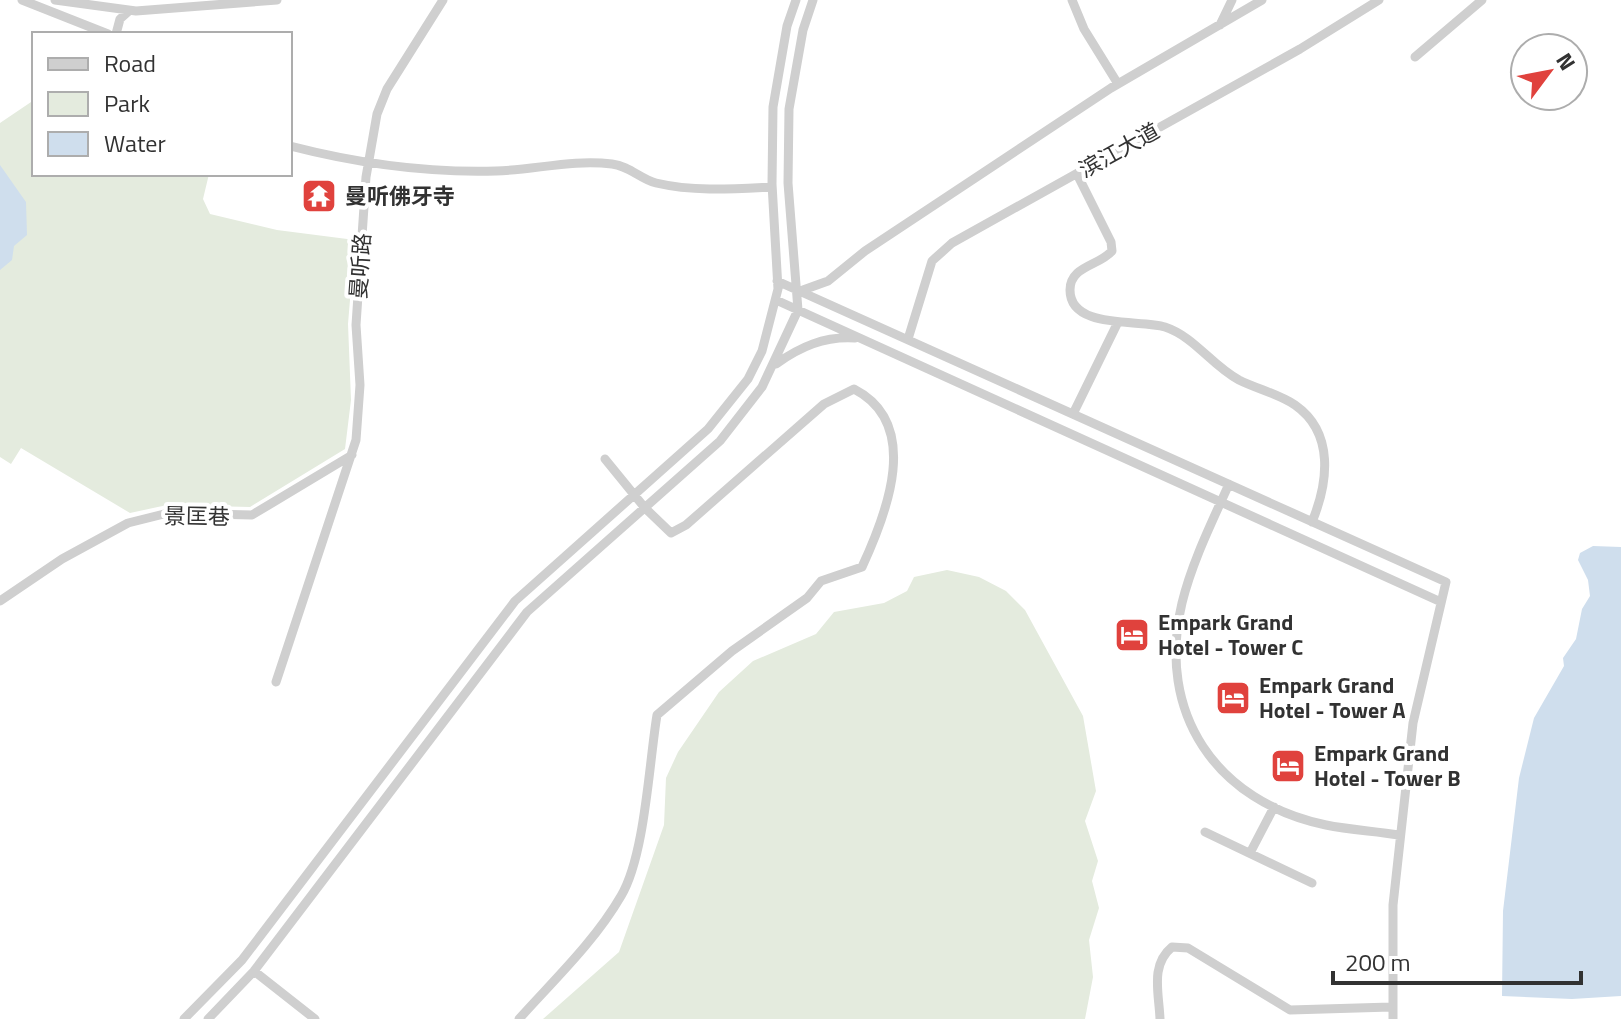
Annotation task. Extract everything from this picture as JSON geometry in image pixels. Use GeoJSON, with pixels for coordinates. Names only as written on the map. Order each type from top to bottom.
{"type":"FeatureCollection","features":[{"type":"Feature","properties":{"kind":"street"},"geometry":{"type":"LineString","coordinates":[[22,0],[103,32]]}},
{"type":"Feature","properties":{"kind":"street"},"geometry":{"type":"LineString","coordinates":[[55,0],[129,11],[209,8],[277,0]]}},
{"type":"Feature","properties":{"kind":"street","name":"曼听路"},"geometry":{"type":"LineString","coordinates":[[276,682],[352,455],[359,416],[356,325],[368,163],[381,101],[443,0]]}},
{"type":"Feature","properties":{"kind":"street"},"geometry":{"type":"LineString","coordinates":[[184,1019],[242,960],[515,601],[635,496],[731,404],[762,351],[776,300],[773,107],[787,26],[796,0]]}},
{"type":"Feature","properties":{"kind":"street"},"geometry":{"type":"LineString","coordinates":[[208,1019],[254,971],[527,612],[645,508],[744,414],[773,365],[798,310],[789,197],[789,109],[803,30],[813,0]]}},
{"type":"Feature","properties":{"kind":"street"},"geometry":{"type":"LineString","coordinates":[[1072,0],[1084,29],[1118,84]]}},
{"type":"Feature","properties":{"kind":"street"},"geometry":{"type":"LineString","coordinates":[[1220,25],[1232,0]]}},
{"type":"Feature","properties":{"kind":"street"},"geometry":{"type":"LineString","coordinates":[[798,290],[828,281],[865,251],[1118,84],[1262,0]]}},
{"type":"Feature","properties":{"kind":"street","name":"滨江大道"},"geometry":{"type":"LineString","coordinates":[[908,339],[926,276],[932,261],[941,251],[1300,49],[1379,0]]}},
{"type":"Feature","properties":{"kind":"street"},"geometry":{"type":"LineString","coordinates":[[1415,57],[1482,0]]}},
{"type":"Feature","properties":{"kind":"street"},"geometry":{"type":"LineString","coordinates":[[117,32],[120,19],[129,11]]}},
{"type":"Feature","properties":{"kind":"street"},"geometry":{"type":"LineString","coordinates":[[292,146],[368,163],[497,171],[556,163],[612,164],[631,168],[651,181],[686,190],[772,187]]}},
{"type":"Feature","properties":{"kind":"street"},"geometry":{"type":"LineString","coordinates":[[1077,174],[1111,242],[1112,251],[1105,259],[1081,269],[1072,280],[1071,299],[1091,316],[1164,327],[1185,336],[1237,379],[1295,405],[1319,434],[1326,475],[1312,522]]}},
{"type":"Feature","properties":{"kind":"street"},"geometry":{"type":"LineString","coordinates":[[777,281],[1446,582],[1413,723],[1399,835],[1393,905],[1393,1019]]}},
{"type":"Feature","properties":{"kind":"street"},"geometry":{"type":"LineString","coordinates":[[776,300],[1441,602]]}},
{"type":"Feature","properties":{"kind":"street"},"geometry":{"type":"LineString","coordinates":[[1073,414],[1118,322]]}},
{"type":"Feature","properties":{"kind":"street"},"geometry":{"type":"LineString","coordinates":[[773,365],[814,343],[843,337],[862,339]]}},
{"type":"Feature","properties":{"kind":"street"},"geometry":{"type":"LineString","coordinates":[[519,1019],[599,927],[623,893],[641,828],[657,715],[732,651],[807,598],[821,581],[862,567],[890,491],[894,457],[889,422],[869,397],[854,389],[824,404],[686,525],[671,533],[645,508],[605,459]]}},
{"type":"Feature","properties":{"kind":"street","name":"景匡巷"},"geometry":{"type":"LineString","coordinates":[[0,601],[62,559],[128,523],[168,513],[252,515],[352,455]]}},
{"type":"Feature","properties":{"kind":"street"},"geometry":{"type":"LineString","coordinates":[[1229,484],[1193,566],[1182,604],[1175,649],[1179,690],[1189,725],[1206,754],[1234,784],[1274,807],[1324,824],[1399,835]]}},
{"type":"Feature","properties":{"kind":"street"},"geometry":{"type":"LineString","coordinates":[[1250,853],[1274,807]]}},
{"type":"Feature","properties":{"kind":"street"},"geometry":{"type":"LineString","coordinates":[[1205,832],[1312,883]]}},
{"type":"Feature","properties":{"kind":"street"},"geometry":{"type":"LineString","coordinates":[[1160,1019],[1157,971],[1160,957],[1172,947],[1188,948],[1290,1015],[1391,1007]]}},
{"type":"Feature","properties":{"kind":"street"},"geometry":{"type":"LineString","coordinates":[[254,971],[315,1019]]}},
{"type":"Feature","properties":{"kind":"street"},"geometry":{"type":"LineString","coordinates":[[1368,1008],[1370,1019]]}},
{"type":"Feature","properties":{"kind":"green space"},"geometry":{"type":"Polygon","coordinates":[[[32,101],[32,176],[209,176],[203,199],[210,214],[277,230],[355,240],[348,324],[351,400],[345,449],[250,507],[167,505],[130,513],[21,448],[11,464],[0,457],[0,123],[32,101]]]}},
{"type":"Feature","properties":{"kind":"green space"},"geometry":{"type":"Polygon","coordinates":[[[947,570],[979,577],[1006,591],[1025,610],[1083,716],[1096,791],[1085,821],[1098,861],[1092,881],[1099,908],[1089,940],[1093,977],[1085,1019],[543,1019],[619,952],[664,825],[666,778],[678,752],[719,692],[753,661],[816,634],[834,612],[884,603],[907,591],[914,577],[947,570]]]}},
{"type":"Feature","properties":{"kind":"water"},"geometry":{"type":"Polygon","coordinates":[[[0,165],[26,202],[27,235],[14,246],[12,260],[0,270],[0,165]]]}},
{"type":"Feature","properties":{"kind":"water"},"geometry":{"type":"Polygon","coordinates":[[[1593,546],[1621,547],[1621,996],[1572,999],[1502,996],[1503,911],[1519,778],[1534,718],[1564,666],[1563,658],[1576,639],[1582,609],[1590,596],[1588,580],[1578,560],[1580,553],[1593,546]]]}},
{"type":"Feature","properties":{"kind":"place","name":"曼听佛牙寺"},"geometry":{"type":"Point","coordinates":[319,196]}},
{"type":"Feature","properties":{"kind":"place","name":"Empark Grand Hotel - Tower C"},"geometry":{"type":"Point","coordinates":[1132,635]}},
{"type":"Feature","properties":{"kind":"place","name":"Empark Grand Hotel - Tower A"},"geometry":{"type":"Point","coordinates":[1233,698]}},
{"type":"Feature","properties":{"kind":"place","name":"Empark Grand Hotel - Tower B"},"geometry":{"type":"Point","coordinates":[1288,766]}}]}
